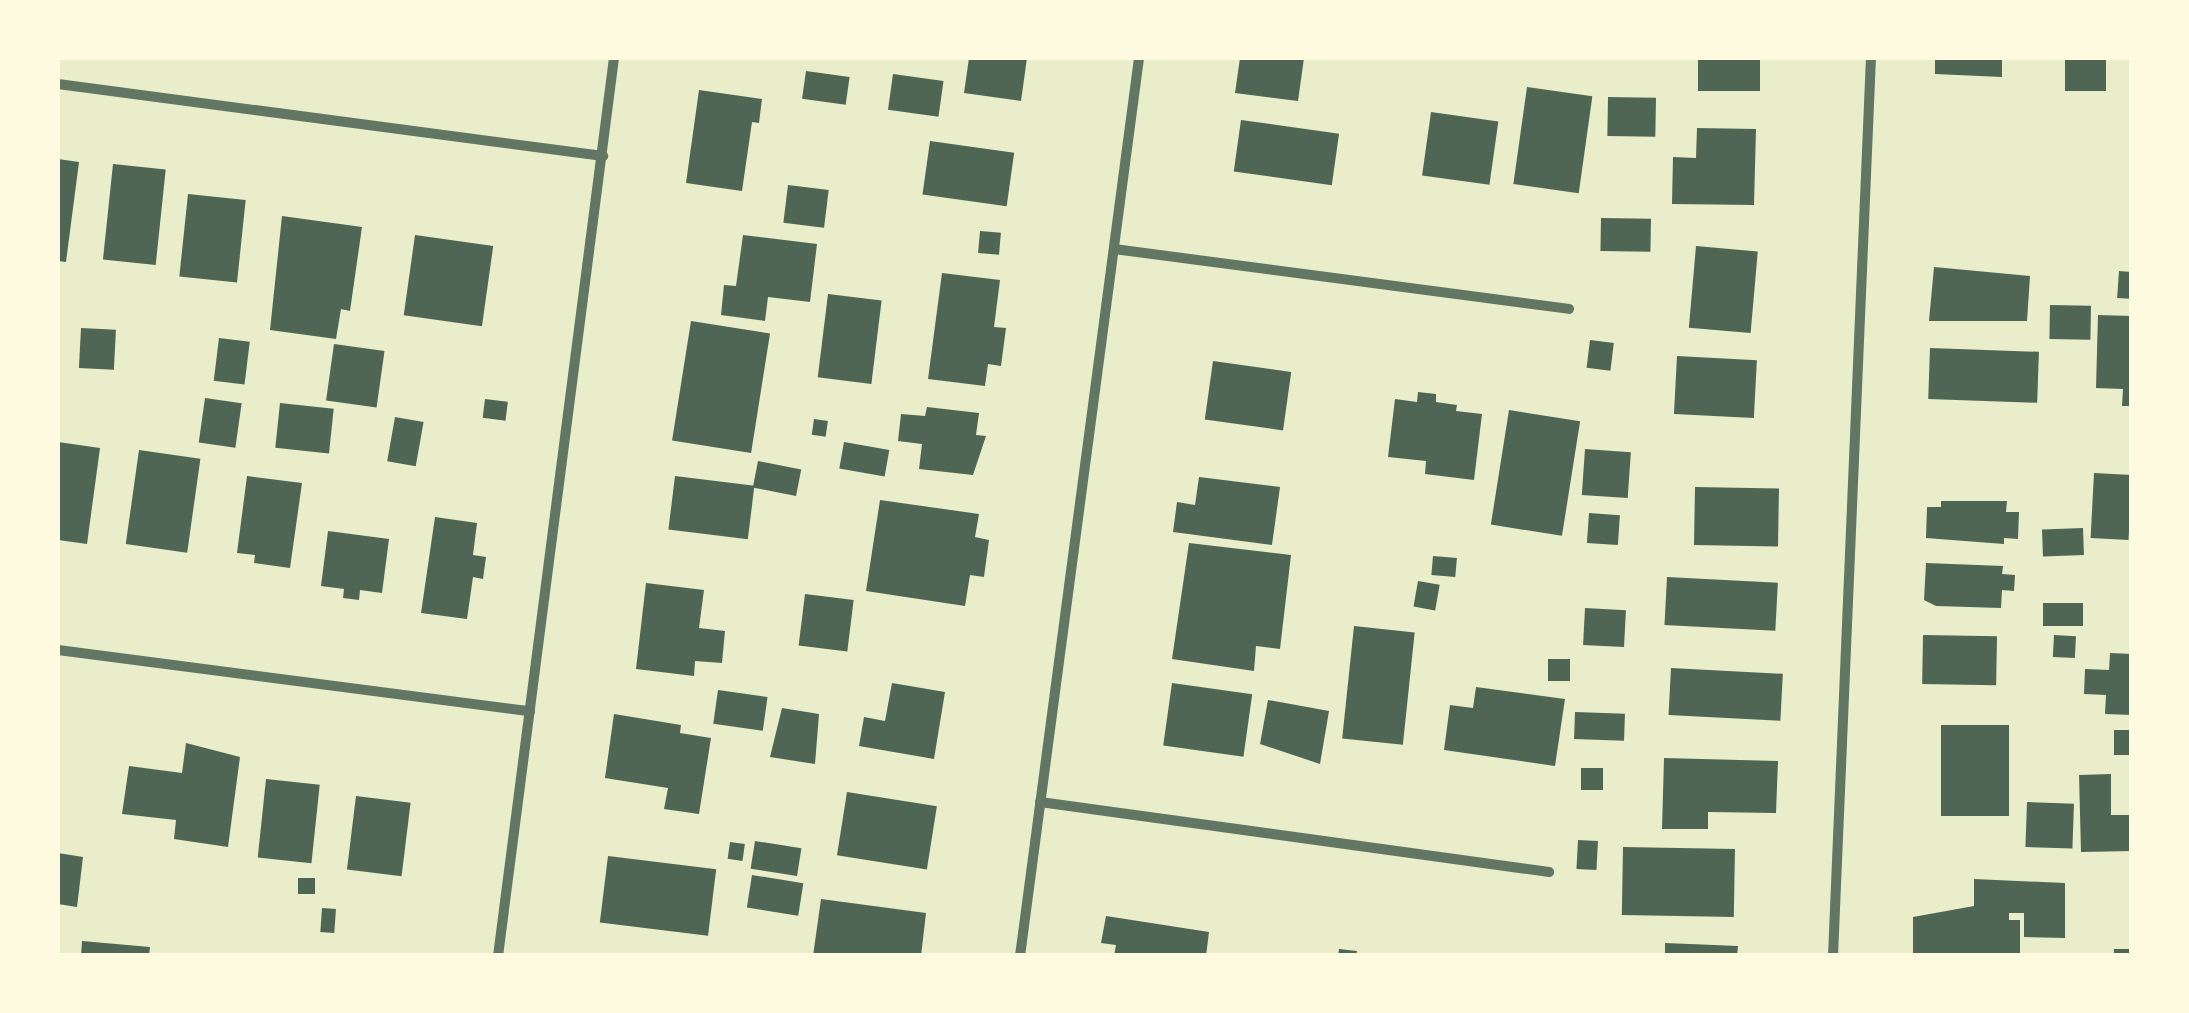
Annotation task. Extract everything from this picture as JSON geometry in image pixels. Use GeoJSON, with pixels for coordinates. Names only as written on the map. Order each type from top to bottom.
{"type":"FeatureCollection","features":[{"type":"Feature","properties":{"kind":"street"},"geometry":{"type":"LineString","coordinates":[[498,956],[614,58]]}},
{"type":"Feature","properties":{"kind":"street"},"geometry":{"type":"LineString","coordinates":[[1020,956],[1139,58]]}},
{"type":"Feature","properties":{"kind":"street"},"geometry":{"type":"LineString","coordinates":[[1833,956],[1871,58]]}},
{"type":"Feature","properties":{"kind":"street"},"geometry":{"type":"LineString","coordinates":[[58,84],[604,156]]}},
{"type":"Feature","properties":{"kind":"street"},"geometry":{"type":"LineString","coordinates":[[1114,250],[1569,309]]}},
{"type":"Feature","properties":{"kind":"street"},"geometry":{"type":"LineString","coordinates":[[58,650],[530,711]]}},
{"type":"Feature","properties":{"kind":"street"},"geometry":{"type":"LineString","coordinates":[[1040,802],[1549,872]]}},
{"type":"Feature","properties":{"kind":"building"},"geometry":{"type":"Polygon","coordinates":[[[969,58],[1027,58],[1021,101],[964,93],[969,58]]]}},
{"type":"Feature","properties":{"kind":"building"},"geometry":{"type":"Polygon","coordinates":[[[1240,58],[1304,58],[1298,101],[1235,93],[1240,58]]]}},
{"type":"Feature","properties":{"kind":"building"},"geometry":{"type":"Polygon","coordinates":[[[1698,58],[1760,58],[1760,91],[1698,91],[1698,58]]]}},
{"type":"Feature","properties":{"kind":"building"},"geometry":{"type":"Polygon","coordinates":[[[1935,58],[2002,58],[2002,77],[1935,74],[1935,58]]]}},
{"type":"Feature","properties":{"kind":"building"},"geometry":{"type":"Polygon","coordinates":[[[2065,58],[2106,58],[2106,91],[2065,91],[2065,58]]]}},
{"type":"Feature","properties":{"kind":"building"},"geometry":{"type":"Polygon","coordinates":[[[806,71],[850,77],[846,105],[802,99],[806,71]]]}},
{"type":"Feature","properties":{"kind":"building"},"geometry":{"type":"Polygon","coordinates":[[[893,74],[944,81],[938,117],[888,110],[893,74]]]}},
{"type":"Feature","properties":{"kind":"building"},"geometry":{"type":"Polygon","coordinates":[[[1527,87],[1592,96],[1579,193],[1513,184],[1527,87]]]}},
{"type":"Feature","properties":{"kind":"building"},"geometry":{"type":"Polygon","coordinates":[[[699,90],[762,99],[759,123],[752,122],[742,191],[686,183],[699,90]]]}},
{"type":"Feature","properties":{"kind":"building"},"geometry":{"type":"Polygon","coordinates":[[[1608,97],[1656,98],[1655,137],[1607,136],[1608,97]]]}},
{"type":"Feature","properties":{"kind":"building"},"geometry":{"type":"Polygon","coordinates":[[[1431,112],[1498,121],[1489,185],[1422,175],[1431,112]]]}},
{"type":"Feature","properties":{"kind":"building"},"geometry":{"type":"Polygon","coordinates":[[[1241,120],[1339,134],[1332,185],[1234,171],[1241,120]]]}},
{"type":"Feature","properties":{"kind":"building"},"geometry":{"type":"Polygon","coordinates":[[[1697,128],[1756,129],[1754,205],[1672,204],[1673,157],[1696,158],[1697,128]]]}},
{"type":"Feature","properties":{"kind":"building"},"geometry":{"type":"Polygon","coordinates":[[[930,141],[1014,153],[1007,206],[922,194],[930,141]]]}},
{"type":"Feature","properties":{"kind":"building"},"geometry":{"type":"Polygon","coordinates":[[[58,159],[79,162],[66,262],[58,261],[58,159]]]}},
{"type":"Feature","properties":{"kind":"building"},"geometry":{"type":"Polygon","coordinates":[[[113,164],[166,170],[156,265],[103,259],[113,164]]]}},
{"type":"Feature","properties":{"kind":"building"},"geometry":{"type":"Polygon","coordinates":[[[788,185],[829,190],[824,228],[783,223],[788,185]]]}},
{"type":"Feature","properties":{"kind":"building"},"geometry":{"type":"Polygon","coordinates":[[[188,194],[246,200],[237,283],[179,277],[188,194]]]}},
{"type":"Feature","properties":{"kind":"building"},"geometry":{"type":"Polygon","coordinates":[[[282,216],[362,227],[350,311],[341,309],[336,339],[270,330],[282,216]]]}},
{"type":"Feature","properties":{"kind":"building"},"geometry":{"type":"Polygon","coordinates":[[[1601,218],[1651,219],[1650,252],[1600,251],[1601,218]]]}},
{"type":"Feature","properties":{"kind":"building"},"geometry":{"type":"Polygon","coordinates":[[[980,231],[1001,233],[999,255],[978,253],[980,231]]]}},
{"type":"Feature","properties":{"kind":"building"},"geometry":{"type":"Polygon","coordinates":[[[415,235],[493,246],[482,326],[404,315],[415,235]]]}},
{"type":"Feature","properties":{"kind":"building"},"geometry":{"type":"Polygon","coordinates":[[[743,235],[817,244],[810,302],[768,297],[765,321],[721,315],[724,285],[736,286],[743,235]]]}},
{"type":"Feature","properties":{"kind":"building"},"geometry":{"type":"Polygon","coordinates":[[[1696,246],[1758,251],[1751,333],[1689,328],[1696,246]]]}},
{"type":"Feature","properties":{"kind":"building"},"geometry":{"type":"Polygon","coordinates":[[[1934,267],[2030,276],[2027,321],[1929,321],[1934,267]]]}},
{"type":"Feature","properties":{"kind":"building"},"geometry":{"type":"Polygon","coordinates":[[[2119,271],[2132,272],[2130,299],[2117,298],[2119,271]]]}},
{"type":"Feature","properties":{"kind":"building"},"geometry":{"type":"Polygon","coordinates":[[[942,273],[1000,280],[994,327],[1006,328],[1001,366],[988,364],[985,386],[928,379],[942,273]]]}},
{"type":"Feature","properties":{"kind":"building"},"geometry":{"type":"Polygon","coordinates":[[[828,294],[882,301],[871,384],[818,377],[828,294]]]}},
{"type":"Feature","properties":{"kind":"building"},"geometry":{"type":"Polygon","coordinates":[[[2050,305],[2091,306],[2090,340],[2049,339],[2050,305]]]}},
{"type":"Feature","properties":{"kind":"building"},"geometry":{"type":"Polygon","coordinates":[[[2098,315],[2132,316],[2132,406],[2122,406],[2123,389],[2096,388],[2098,315]]]}},
{"type":"Feature","properties":{"kind":"building"},"geometry":{"type":"Polygon","coordinates":[[[691,321],[770,334],[751,453],[672,441],[691,321]]]}},
{"type":"Feature","properties":{"kind":"building"},"geometry":{"type":"Polygon","coordinates":[[[81,328],[116,330],[114,370],[79,368],[81,328]]]}},
{"type":"Feature","properties":{"kind":"building"},"geometry":{"type":"Polygon","coordinates":[[[219,338],[250,342],[245,384],[214,381],[219,338]]]}},
{"type":"Feature","properties":{"kind":"building"},"geometry":{"type":"Polygon","coordinates":[[[1590,340],[1614,343],[1610,371],[1587,368],[1590,340]]]}},
{"type":"Feature","properties":{"kind":"building"},"geometry":{"type":"Polygon","coordinates":[[[334,344],[385,351],[377,408],[326,400],[334,344]]]}},
{"type":"Feature","properties":{"kind":"building"},"geometry":{"type":"Polygon","coordinates":[[[1930,348],[2039,352],[2037,403],[1928,399],[1930,348]]]}},
{"type":"Feature","properties":{"kind":"building"},"geometry":{"type":"Polygon","coordinates":[[[1677,356],[1757,360],[1754,418],[1674,414],[1677,356]]]}},
{"type":"Feature","properties":{"kind":"building"},"geometry":{"type":"Polygon","coordinates":[[[1213,361],[1291,372],[1283,430],[1205,419],[1213,361]]]}},
{"type":"Feature","properties":{"kind":"building"},"geometry":{"type":"Polygon","coordinates":[[[1418,392],[1436,394],[1436,402],[1457,405],[1456,411],[1482,414],[1474,480],[1425,474],[1426,461],[1388,457],[1395,399],[1417,402],[1418,392]]]}},
{"type":"Feature","properties":{"kind":"building"},"geometry":{"type":"Polygon","coordinates":[[[205,398],[242,403],[235,448],[199,443],[205,398]]]}},
{"type":"Feature","properties":{"kind":"building"},"geometry":{"type":"Polygon","coordinates":[[[485,399],[508,402],[506,421],[483,418],[485,399]]]}},
{"type":"Feature","properties":{"kind":"building"},"geometry":{"type":"Polygon","coordinates":[[[280,403],[334,409],[329,453],[275,448],[280,403]]]}},
{"type":"Feature","properties":{"kind":"building"},"geometry":{"type":"Polygon","coordinates":[[[927,407],[979,413],[976,435],[986,436],[973,475],[919,469],[922,444],[898,441],[901,414],[925,416],[927,407]]]}},
{"type":"Feature","properties":{"kind":"building"},"geometry":{"type":"Polygon","coordinates":[[[1509,410],[1580,421],[1562,536],[1491,525],[1509,410]]]}},
{"type":"Feature","properties":{"kind":"building"},"geometry":{"type":"Polygon","coordinates":[[[395,417],[424,422],[416,466],[387,461],[395,417]]]}},
{"type":"Feature","properties":{"kind":"building"},"geometry":{"type":"Polygon","coordinates":[[[814,419],[828,421],[826,437],[812,435],[814,419]]]}},
{"type":"Feature","properties":{"kind":"building"},"geometry":{"type":"Polygon","coordinates":[[[58,442],[100,448],[87,544],[58,540],[58,442]]]}},
{"type":"Feature","properties":{"kind":"building"},"geometry":{"type":"Polygon","coordinates":[[[844,442],[889,450],[885,477],[839,469],[844,442]]]}},
{"type":"Feature","properties":{"kind":"building"},"geometry":{"type":"Polygon","coordinates":[[[1585,449],[1631,452],[1628,498],[1582,495],[1585,449]]]}},
{"type":"Feature","properties":{"kind":"building"},"geometry":{"type":"Polygon","coordinates":[[[139,450],[200,459],[187,553],[126,544],[139,450]]]}},
{"type":"Feature","properties":{"kind":"building"},"geometry":{"type":"Polygon","coordinates":[[[758,461],[801,469],[796,496],[753,488],[758,461]]]}},
{"type":"Feature","properties":{"kind":"building"},"geometry":{"type":"Polygon","coordinates":[[[2094,473],[2132,475],[2129,540],[2091,538],[2094,473]]]}},
{"type":"Feature","properties":{"kind":"building"},"geometry":{"type":"Polygon","coordinates":[[[247,476],[302,483],[290,568],[254,563],[255,555],[237,553],[247,476]]]}},
{"type":"Feature","properties":{"kind":"building"},"geometry":{"type":"Polygon","coordinates":[[[675,476],[754,486],[748,539],[668,530],[675,476]]]}},
{"type":"Feature","properties":{"kind":"building"},"geometry":{"type":"Polygon","coordinates":[[[1199,477],[1280,487],[1272,545],[1173,532],[1177,502],[1195,505],[1199,477]]]}},
{"type":"Feature","properties":{"kind":"building"},"geometry":{"type":"Polygon","coordinates":[[[1695,487],[1779,488],[1778,546],[1694,545],[1695,487]]]}},
{"type":"Feature","properties":{"kind":"building"},"geometry":{"type":"Polygon","coordinates":[[[880,500],[979,514],[975,537],[989,540],[984,577],[970,575],[965,606],[866,591],[880,500]]]}},
{"type":"Feature","properties":{"kind":"building"},"geometry":{"type":"Polygon","coordinates":[[[1941,501],[2007,501],[2006,512],[2019,512],[2018,539],[2004,538],[2004,544],[1926,538],[1927,507],[1941,507],[1941,501]]]}},
{"type":"Feature","properties":{"kind":"building"},"geometry":{"type":"Polygon","coordinates":[[[1589,513],[1620,515],[1618,545],[1587,543],[1589,513]]]}},
{"type":"Feature","properties":{"kind":"building"},"geometry":{"type":"Polygon","coordinates":[[[435,517],[477,523],[473,555],[486,557],[483,579],[473,577],[467,619],[421,613],[435,517]]]}},
{"type":"Feature","properties":{"kind":"building"},"geometry":{"type":"Polygon","coordinates":[[[2083,528],[2084,555],[2043,556],[2042,529],[2083,528]]]}},
{"type":"Feature","properties":{"kind":"building"},"geometry":{"type":"Polygon","coordinates":[[[328,531],[389,539],[382,593],[360,590],[359,600],[343,598],[344,589],[321,586],[328,531]]]}},
{"type":"Feature","properties":{"kind":"building"},"geometry":{"type":"Polygon","coordinates":[[[1189,543],[1291,555],[1280,649],[1256,646],[1254,671],[1172,659],[1189,543]]]}},
{"type":"Feature","properties":{"kind":"building"},"geometry":{"type":"Polygon","coordinates":[[[1433,556],[1457,558],[1455,577],[1431,575],[1433,556]]]}},
{"type":"Feature","properties":{"kind":"building"},"geometry":{"type":"Polygon","coordinates":[[[1926,563],[2003,566],[2002,574],[2015,575],[2014,591],[2002,590],[2001,608],[1936,606],[1924,600],[1926,563]]]}},
{"type":"Feature","properties":{"kind":"building"},"geometry":{"type":"Polygon","coordinates":[[[1667,577],[1778,583],[1775,631],[1664,625],[1667,577]]]}},
{"type":"Feature","properties":{"kind":"building"},"geometry":{"type":"Polygon","coordinates":[[[1418,581],[1440,585],[1435,610],[1413,607],[1418,581]]]}},
{"type":"Feature","properties":{"kind":"building"},"geometry":{"type":"Polygon","coordinates":[[[646,583],[704,590],[699,628],[725,631],[722,663],[695,661],[694,676],[636,669],[646,583]]]}},
{"type":"Feature","properties":{"kind":"building"},"geometry":{"type":"Polygon","coordinates":[[[805,594],[854,600],[847,652],[799,646],[805,594]]]}},
{"type":"Feature","properties":{"kind":"building"},"geometry":{"type":"Polygon","coordinates":[[[2043,603],[2083,603],[2083,626],[2043,626],[2043,603]]]}},
{"type":"Feature","properties":{"kind":"building"},"geometry":{"type":"Polygon","coordinates":[[[1585,608],[1626,610],[1624,647],[1583,645],[1585,608]]]}},
{"type":"Feature","properties":{"kind":"building"},"geometry":{"type":"Polygon","coordinates":[[[1354,626],[1415,632],[1403,745],[1342,738],[1354,626]]]}},
{"type":"Feature","properties":{"kind":"building"},"geometry":{"type":"Polygon","coordinates":[[[1923,635],[1997,636],[1996,685],[1922,684],[1923,635]]]}},
{"type":"Feature","properties":{"kind":"building"},"geometry":{"type":"Polygon","coordinates":[[[2054,635],[2076,636],[2075,658],[2053,657],[2054,635]]]}},
{"type":"Feature","properties":{"kind":"building"},"geometry":{"type":"Polygon","coordinates":[[[2110,653],[2132,654],[2132,715],[2105,714],[2106,695],[2084,694],[2085,669],[2109,670],[2110,653]]]}},
{"type":"Feature","properties":{"kind":"building"},"geometry":{"type":"Polygon","coordinates":[[[1548,659],[1570,659],[1570,681],[1548,681],[1548,659]]]}},
{"type":"Feature","properties":{"kind":"building"},"geometry":{"type":"Polygon","coordinates":[[[1671,668],[1783,674],[1780,721],[1669,715],[1671,668]]]}},
{"type":"Feature","properties":{"kind":"building"},"geometry":{"type":"Polygon","coordinates":[[[892,683],[945,692],[934,759],[859,746],[864,717],[885,721],[892,683]]]}},
{"type":"Feature","properties":{"kind":"building"},"geometry":{"type":"Polygon","coordinates":[[[1172,683],[1252,694],[1243,757],[1163,745],[1172,683]]]}},
{"type":"Feature","properties":{"kind":"building"},"geometry":{"type":"Polygon","coordinates":[[[1476,687],[1565,699],[1555,766],[1444,750],[1450,705],[1473,708],[1476,687]]]}},
{"type":"Feature","properties":{"kind":"building"},"geometry":{"type":"Polygon","coordinates":[[[718,690],[768,697],[763,731],[713,724],[718,690]]]}},
{"type":"Feature","properties":{"kind":"building"},"geometry":{"type":"Polygon","coordinates":[[[1268,700],[1329,711],[1320,764],[1260,744],[1268,700]]]}},
{"type":"Feature","properties":{"kind":"building"},"geometry":{"type":"Polygon","coordinates":[[[782,708],[819,714],[815,764],[770,757],[782,708]]]}},
{"type":"Feature","properties":{"kind":"building"},"geometry":{"type":"Polygon","coordinates":[[[1575,712],[1625,714],[1624,741],[1574,739],[1575,712]]]}},
{"type":"Feature","properties":{"kind":"building"},"geometry":{"type":"Polygon","coordinates":[[[614,714],[681,725],[680,733],[711,738],[699,814],[664,809],[668,788],[605,778],[614,714]]]}},
{"type":"Feature","properties":{"kind":"building"},"geometry":{"type":"Polygon","coordinates":[[[1941,725],[2009,725],[2009,816],[1941,816],[1941,725]]]}},
{"type":"Feature","properties":{"kind":"building"},"geometry":{"type":"Polygon","coordinates":[[[2114,730],[2132,730],[2132,755],[2114,755],[2114,730]]]}},
{"type":"Feature","properties":{"kind":"building"},"geometry":{"type":"Polygon","coordinates":[[[186,743],[240,757],[228,847],[174,839],[176,820],[122,814],[129,766],[182,773],[186,743]]]}},
{"type":"Feature","properties":{"kind":"building"},"geometry":{"type":"Polygon","coordinates":[[[1664,758],[1778,761],[1776,813],[1708,812],[1708,829],[1662,829],[1664,758]]]}},
{"type":"Feature","properties":{"kind":"building"},"geometry":{"type":"Polygon","coordinates":[[[1581,768],[1603,768],[1603,790],[1581,790],[1581,768]]]}},
{"type":"Feature","properties":{"kind":"building"},"geometry":{"type":"Polygon","coordinates":[[[2111,774],[2111,815],[2132,815],[2132,851],[2081,852],[2079,775],[2111,774]]]}},
{"type":"Feature","properties":{"kind":"building"},"geometry":{"type":"Polygon","coordinates":[[[266,779],[320,785],[311,863],[258,858],[266,779]]]}},
{"type":"Feature","properties":{"kind":"building"},"geometry":{"type":"Polygon","coordinates":[[[847,792],[937,806],[927,869],[837,855],[847,792]]]}},
{"type":"Feature","properties":{"kind":"building"},"geometry":{"type":"Polygon","coordinates":[[[356,796],[411,803],[402,876],[347,869],[356,796]]]}},
{"type":"Feature","properties":{"kind":"building"},"geometry":{"type":"Polygon","coordinates":[[[2027,802],[2074,804],[2072,849],[2025,847],[2027,802]]]}},
{"type":"Feature","properties":{"kind":"building"},"geometry":{"type":"Polygon","coordinates":[[[1578,840],[1598,841],[1596,870],[1576,869],[1578,840]]]}},
{"type":"Feature","properties":{"kind":"building"},"geometry":{"type":"Polygon","coordinates":[[[755,841],[801,848],[797,876],[751,869],[755,841]]]}},
{"type":"Feature","properties":{"kind":"building"},"geometry":{"type":"Polygon","coordinates":[[[730,842],[745,844],[742,861],[728,859],[730,842]]]}},
{"type":"Feature","properties":{"kind":"building"},"geometry":{"type":"Polygon","coordinates":[[[1623,847],[1735,849],[1734,917],[1622,915],[1623,847]]]}},
{"type":"Feature","properties":{"kind":"building"},"geometry":{"type":"Polygon","coordinates":[[[58,853],[83,857],[77,907],[58,904],[58,853]]]}},
{"type":"Feature","properties":{"kind":"building"},"geometry":{"type":"Polygon","coordinates":[[[608,856],[716,869],[708,936],[600,923],[608,856]]]}},
{"type":"Feature","properties":{"kind":"building"},"geometry":{"type":"Polygon","coordinates":[[[752,875],[803,883],[798,916],[747,908],[752,875]]]}},
{"type":"Feature","properties":{"kind":"building"},"geometry":{"type":"Polygon","coordinates":[[[298,878],[315,878],[315,894],[298,894],[298,878]]]}},
{"type":"Feature","properties":{"kind":"building"},"geometry":{"type":"Polygon","coordinates":[[[1974,879],[2065,883],[2065,938],[2024,937],[2024,913],[2009,913],[2009,920],[2020,920],[2020,956],[1913,956],[1913,917],[1974,906],[1974,879]]]}},
{"type":"Feature","properties":{"kind":"building"},"geometry":{"type":"Polygon","coordinates":[[[821,899],[926,913],[921,956],[813,956],[821,899]]]}},
{"type":"Feature","properties":{"kind":"building"},"geometry":{"type":"Polygon","coordinates":[[[322,908],[336,909],[334,933],[320,932],[322,908]]]}},
{"type":"Feature","properties":{"kind":"building"},"geometry":{"type":"Polygon","coordinates":[[[1106,916],[1209,932],[1206,956],[1114,956],[1116,945],[1101,943],[1106,916]]]}},
{"type":"Feature","properties":{"kind":"building"},"geometry":{"type":"Polygon","coordinates":[[[82,941],[150,947],[149,956],[81,956],[82,941]]]}},
{"type":"Feature","properties":{"kind":"building"},"geometry":{"type":"Polygon","coordinates":[[[1665,943],[1738,946],[1737,956],[1665,956],[1665,943]]]}},
{"type":"Feature","properties":{"kind":"building"},"geometry":{"type":"Polygon","coordinates":[[[1339,949],[1357,951],[1356,956],[1338,956],[1339,949]]]}},
{"type":"Feature","properties":{"kind":"building"},"geometry":{"type":"Polygon","coordinates":[[[2114,949],[2132,949],[2132,956],[2114,956],[2114,949]]]}}]}
